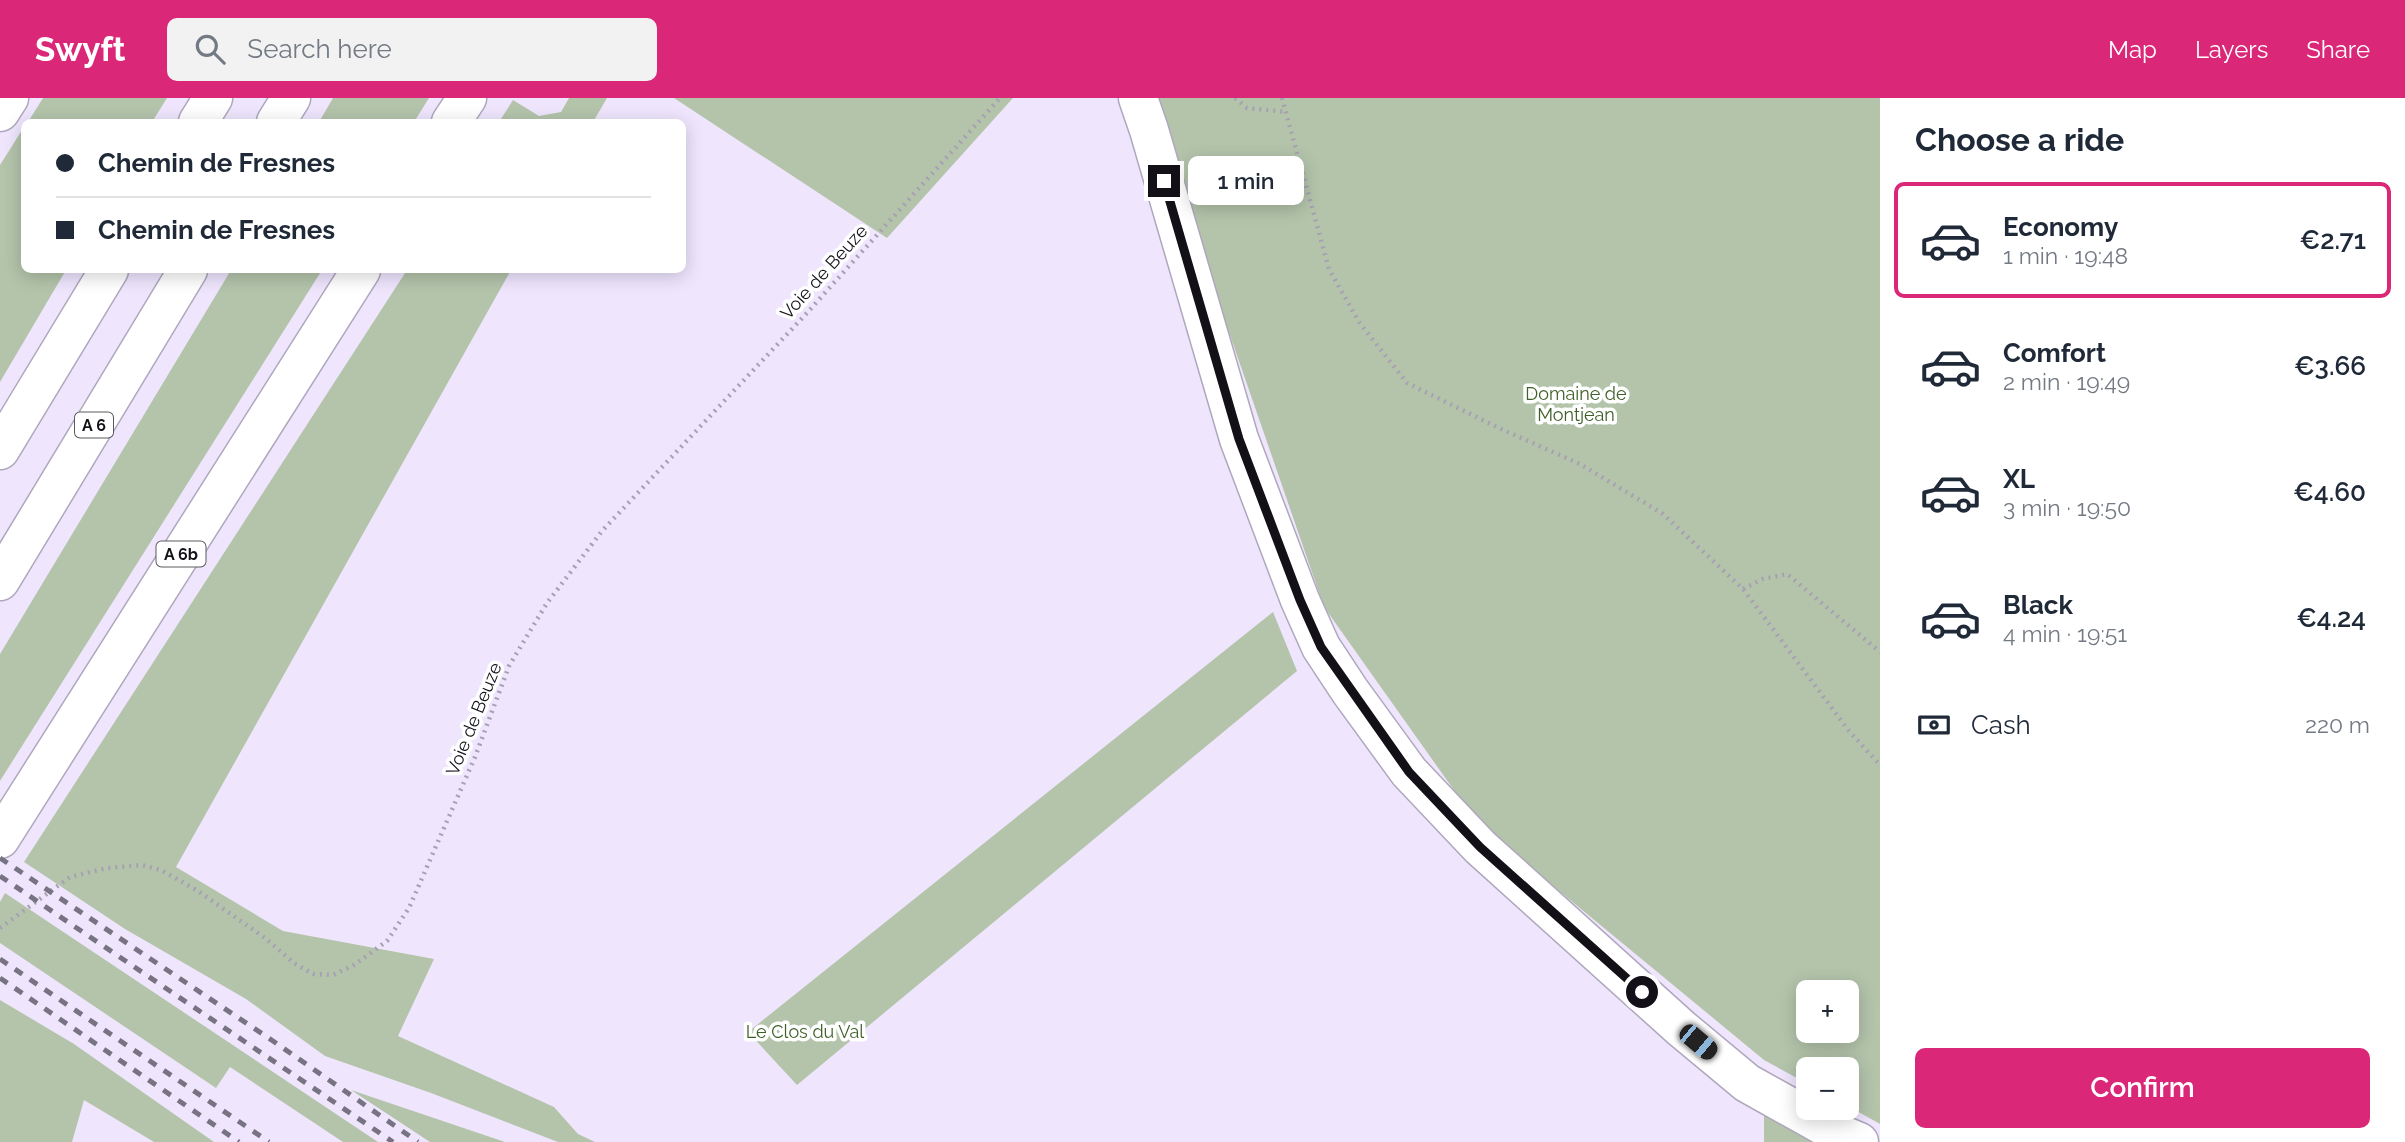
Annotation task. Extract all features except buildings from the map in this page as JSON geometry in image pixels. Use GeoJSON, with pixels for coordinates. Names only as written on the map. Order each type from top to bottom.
{"type":"FeatureCollection","features":[{"type":"Feature","properties":{"kind":"main road"},"geometry":{"type":"LineString","coordinates":[[0,112],[9,98]]}},
{"type":"Feature","properties":{"kind":"main road"},"geometry":{"type":"LineString","coordinates":[[200,119],[213,98]]}},
{"type":"Feature","properties":{"kind":"main road"},"geometry":{"type":"LineString","coordinates":[[278,119],[291,98]]}},
{"type":"Feature","properties":{"kind":"main road"},"geometry":{"type":"LineString","coordinates":[[454,119],[467,98]]}},
{"type":"Feature","properties":{"kind":"main road"},"geometry":{"type":"LineString","coordinates":[[1138,98],[1239,439],[1300,600],[1321,647],[1350,691],[1409,772],[1480,847],[1682,1029],[1747,1083],[1833,1131],[1859,1142]]}},
{"type":"Feature","properties":{"kind":"main road"},"geometry":{"type":"LineString","coordinates":[[0,450],[107,273]]}},
{"type":"Feature","properties":{"kind":"main road","name":"A 6"},"geometry":{"type":"LineString","coordinates":[[0,581],[186,273]]}},
{"type":"Feature","properties":{"kind":"main road","name":"A 6b"},"geometry":{"type":"LineString","coordinates":[[0,839],[359,273]]}},
{"type":"Feature","properties":{"kind":"path","name":"Voie de Beuze"},"geometry":{"type":"LineString","coordinates":[[0,928],[70,877],[107,868],[142,865],[161,870],[198,891],[313,974],[333,975],[354,965],[387,941],[409,908],[475,757],[509,666],[547,603],[602,531],[807,314],[1000,98]]}},
{"type":"Feature","properties":{"kind":"path"},"geometry":{"type":"LineString","coordinates":[[1235,98],[1247,108],[1287,113]]}},
{"type":"Feature","properties":{"kind":"path"},"geometry":{"type":"LineString","coordinates":[[1282,98],[1329,269],[1359,322],[1407,383],[1580,464],[1663,514],[1743,589],[1849,731],[1880,765]]}},
{"type":"Feature","properties":{"kind":"path"},"geometry":{"type":"LineString","coordinates":[[1743,589],[1763,579],[1787,574],[1880,652]]}},
{"type":"Feature","properties":{"kind":"green space"},"geometry":{"type":"Polygon","coordinates":[[[43,98],[167,98],[154,119],[30,119],[43,98]]]}},
{"type":"Feature","properties":{"kind":"green space"},"geometry":{"type":"Polygon","coordinates":[[[333,98],[429,98],[416,119],[321,119],[333,98]]]}},
{"type":"Feature","properties":{"kind":"green space"},"geometry":{"type":"Polygon","coordinates":[[[569,98],[607,98],[595,119],[501,119],[513,100],[539,116],[561,112],[569,98]]]}},
{"type":"Feature","properties":{"kind":"green space"},"geometry":{"type":"Polygon","coordinates":[[[674,98],[1013,98],[887,238],[674,98]]]}},
{"type":"Feature","properties":{"kind":"green space","name":"Domaine de Montjean"},"geometry":{"type":"Polygon","coordinates":[[[1148,98],[1880,98],[1880,1124],[1859,1112],[1859,1057],[1796,1057],[1796,1077],[1764,1060],[1478,824],[1324,607],[1148,98]]]}},
{"type":"Feature","properties":{"kind":"green space"},"geometry":{"type":"Polygon","coordinates":[[[21,132],[21,273],[64,273],[0,382],[0,165],[21,132]]]}},
{"type":"Feature","properties":{"kind":"green space"},"geometry":{"type":"Polygon","coordinates":[[[229,273],[320,273],[0,781],[0,654],[229,273]]]}},
{"type":"Feature","properties":{"kind":"green space"},"geometry":{"type":"Polygon","coordinates":[[[405,273],[509,273],[176,867],[283,931],[434,959],[398,1036],[554,1107],[578,1134],[595,1142],[558,1142],[325,1056],[246,999],[125,929],[24,862],[405,273]]]}},
{"type":"Feature","properties":{"kind":"green space","name":"Le Clos du Val"},"geometry":{"type":"Polygon","coordinates":[[[1273,612],[1297,671],[797,1085],[748,1032],[1273,612]]]}},
{"type":"Feature","properties":{"kind":"green space"},"geometry":{"type":"Polygon","coordinates":[[[5,893],[378,1142],[343,1142],[230,1067],[216,1088],[0,943],[0,902],[5,893]]]}},
{"type":"Feature","properties":{"kind":"green space"},"geometry":{"type":"Polygon","coordinates":[[[0,1000],[74,1044],[214,1142],[154,1142],[84,1100],[72,1142],[0,1142],[0,1000]]]}},
{"type":"Feature","properties":{"kind":"green space"},"geometry":{"type":"Polygon","coordinates":[[[351,1090],[505,1142],[430,1142],[351,1090]]]}},
{"type":"Feature","properties":{"kind":"green space"},"geometry":{"type":"Polygon","coordinates":[[[1764,1110],[1832,1142],[1764,1142],[1764,1110]]]}},
{"type":"Feature","properties":{"kind":"railway"},"geometry":{"type":"LineString","coordinates":[[0,858],[418,1142]]}},
{"type":"Feature","properties":{"kind":"railway"},"geometry":{"type":"LineString","coordinates":[[0,876],[393,1142]]}},
{"type":"Feature","properties":{"kind":"railway"},"geometry":{"type":"LineString","coordinates":[[0,959],[269,1142]]}},
{"type":"Feature","properties":{"kind":"railway"},"geometry":{"type":"LineString","coordinates":[[0,978],[239,1142]]}},
{"type":"Feature","properties":{"kind":"route"},"geometry":{"type":"LineString","coordinates":[[1164,181],[1239,439],[1300,600],[1321,647],[1409,772],[1480,847],[1642,992]]}}]}
